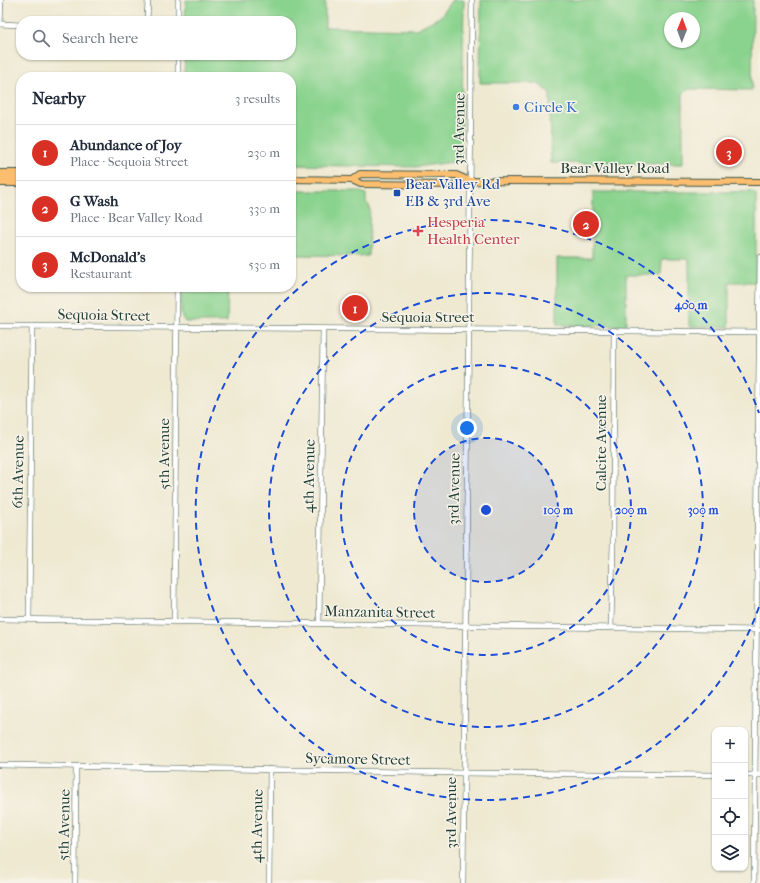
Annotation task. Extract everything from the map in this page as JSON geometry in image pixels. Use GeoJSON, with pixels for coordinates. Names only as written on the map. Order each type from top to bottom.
{"type":"FeatureCollection","features":[{"type":"Feature","properties":{"kind":"main road"},"geometry":{"type":"LineString","coordinates":[[0,173],[16,173]]}},
{"type":"Feature","properties":{"kind":"main road","name":"Bear Valley Road"},"geometry":{"type":"LineString","coordinates":[[352,180],[360,174],[456,175],[470,181]]}},
{"type":"Feature","properties":{"kind":"main road"},"geometry":{"type":"LineString","coordinates":[[0,179],[16,178]]}},
{"type":"Feature","properties":{"kind":"main road","name":"Bear Valley Road"},"geometry":{"type":"LineString","coordinates":[[296,179],[352,180],[361,184],[457,185],[470,181],[760,182]]}},
{"type":"Feature","properties":{"kind":"main road"},"geometry":{"type":"LineString","coordinates":[[0,183],[16,183]]}},
{"type":"Feature","properties":{"kind":"street"},"geometry":{"type":"LineString","coordinates":[[1,0],[0,24],[16,24]]}},
{"type":"Feature","properties":{"kind":"street"},"geometry":{"type":"LineString","coordinates":[[147,16],[148,0]]}},
{"type":"Feature","properties":{"kind":"street"},"geometry":{"type":"LineString","coordinates":[[178,0],[178,16]]}},
{"type":"Feature","properties":{"kind":"street","name":"3rd Avenue"},"geometry":{"type":"LineString","coordinates":[[463,883],[472,0]]}},
{"type":"Feature","properties":{"kind":"street"},"geometry":{"type":"LineString","coordinates":[[178,60],[178,72]]}},
{"type":"Feature","properties":{"kind":"street"},"geometry":{"type":"LineString","coordinates":[[754,883],[757,775],[760,258]]}},
{"type":"Feature","properties":{"kind":"street","name":"5th Avenue"},"geometry":{"type":"LineString","coordinates":[[174,621],[177,292]]}},
{"type":"Feature","properties":{"kind":"street","name":"Sequoia Street"},"geometry":{"type":"LineString","coordinates":[[0,326],[760,332]]}},
{"type":"Feature","properties":{"kind":"street","name":"6th Avenue"},"geometry":{"type":"LineString","coordinates":[[29,619],[32,326]]}},
{"type":"Feature","properties":{"kind":"street","name":"4th Avenue"},"geometry":{"type":"LineString","coordinates":[[319,623],[323,329]]}},
{"type":"Feature","properties":{"kind":"street","name":"Calcite Avenue"},"geometry":{"type":"LineString","coordinates":[[611,627],[614,330]]}},
{"type":"Feature","properties":{"kind":"street","name":"Manzanita Street"},"geometry":{"type":"LineString","coordinates":[[0,618],[758,630]]}},
{"type":"Feature","properties":{"kind":"street","name":"Sycamore Street"},"geometry":{"type":"LineString","coordinates":[[0,765],[463,773],[712,775]]}},
{"type":"Feature","properties":{"kind":"street","name":"5th Avenue"},"geometry":{"type":"LineString","coordinates":[[75,883],[76,767]]}},
{"type":"Feature","properties":{"kind":"street","name":"4th Avenue"},"geometry":{"type":"LineString","coordinates":[[269,883],[270,770]]}},
{"type":"Feature","properties":{"kind":"green space"},"geometry":{"type":"Polygon","coordinates":[[[186,0],[325,0],[325,27],[416,29],[440,17],[453,0],[464,0],[461,161],[415,167],[296,165],[296,72],[184,72],[185,60],[296,60],[296,16],[185,16],[186,0]]]}},
{"type":"Feature","properties":{"kind":"green space"},"geometry":{"type":"Polygon","coordinates":[[[481,0],[753,0],[752,90],[688,89],[683,94],[683,164],[551,163],[550,93],[537,83],[480,83],[481,0]]]}},
{"type":"Feature","properties":{"kind":"green space"},"geometry":{"type":"Polygon","coordinates":[[[296,191],[358,191],[366,194],[366,202],[370,207],[368,256],[296,255],[296,191]]]}},
{"type":"Feature","properties":{"kind":"green space"},"geometry":{"type":"Polygon","coordinates":[[[593,192],[752,192],[756,195],[756,282],[729,282],[729,327],[689,326],[689,259],[662,259],[661,275],[626,275],[626,326],[557,325],[557,258],[592,258],[593,192]]]}},
{"type":"Feature","properties":{"kind":"green space"},"geometry":{"type":"Polygon","coordinates":[[[181,292],[228,292],[227,322],[185,322],[181,316],[181,292]]]}},
{"type":"Feature","properties":{"kind":"place","name":"Circle K"},"geometry":{"type":"Point","coordinates":[516,107]}},
{"type":"Feature","properties":{"kind":"place","name":"McDonald's"},"geometry":{"type":"Point","coordinates":[729,152]}},
{"type":"Feature","properties":{"kind":"place","name":"Bear Valley Rd EB & 3rd Ave"},"geometry":{"type":"Point","coordinates":[397,193]}},
{"type":"Feature","properties":{"kind":"place","name":"G Wash"},"geometry":{"type":"Point","coordinates":[586,224]}},
{"type":"Feature","properties":{"kind":"place","name":"Hesperia Health Center"},"geometry":{"type":"Point","coordinates":[418,231]}},
{"type":"Feature","properties":{"kind":"place","name":"Abundance of Joy"},"geometry":{"type":"Point","coordinates":[355,308]}}]}
